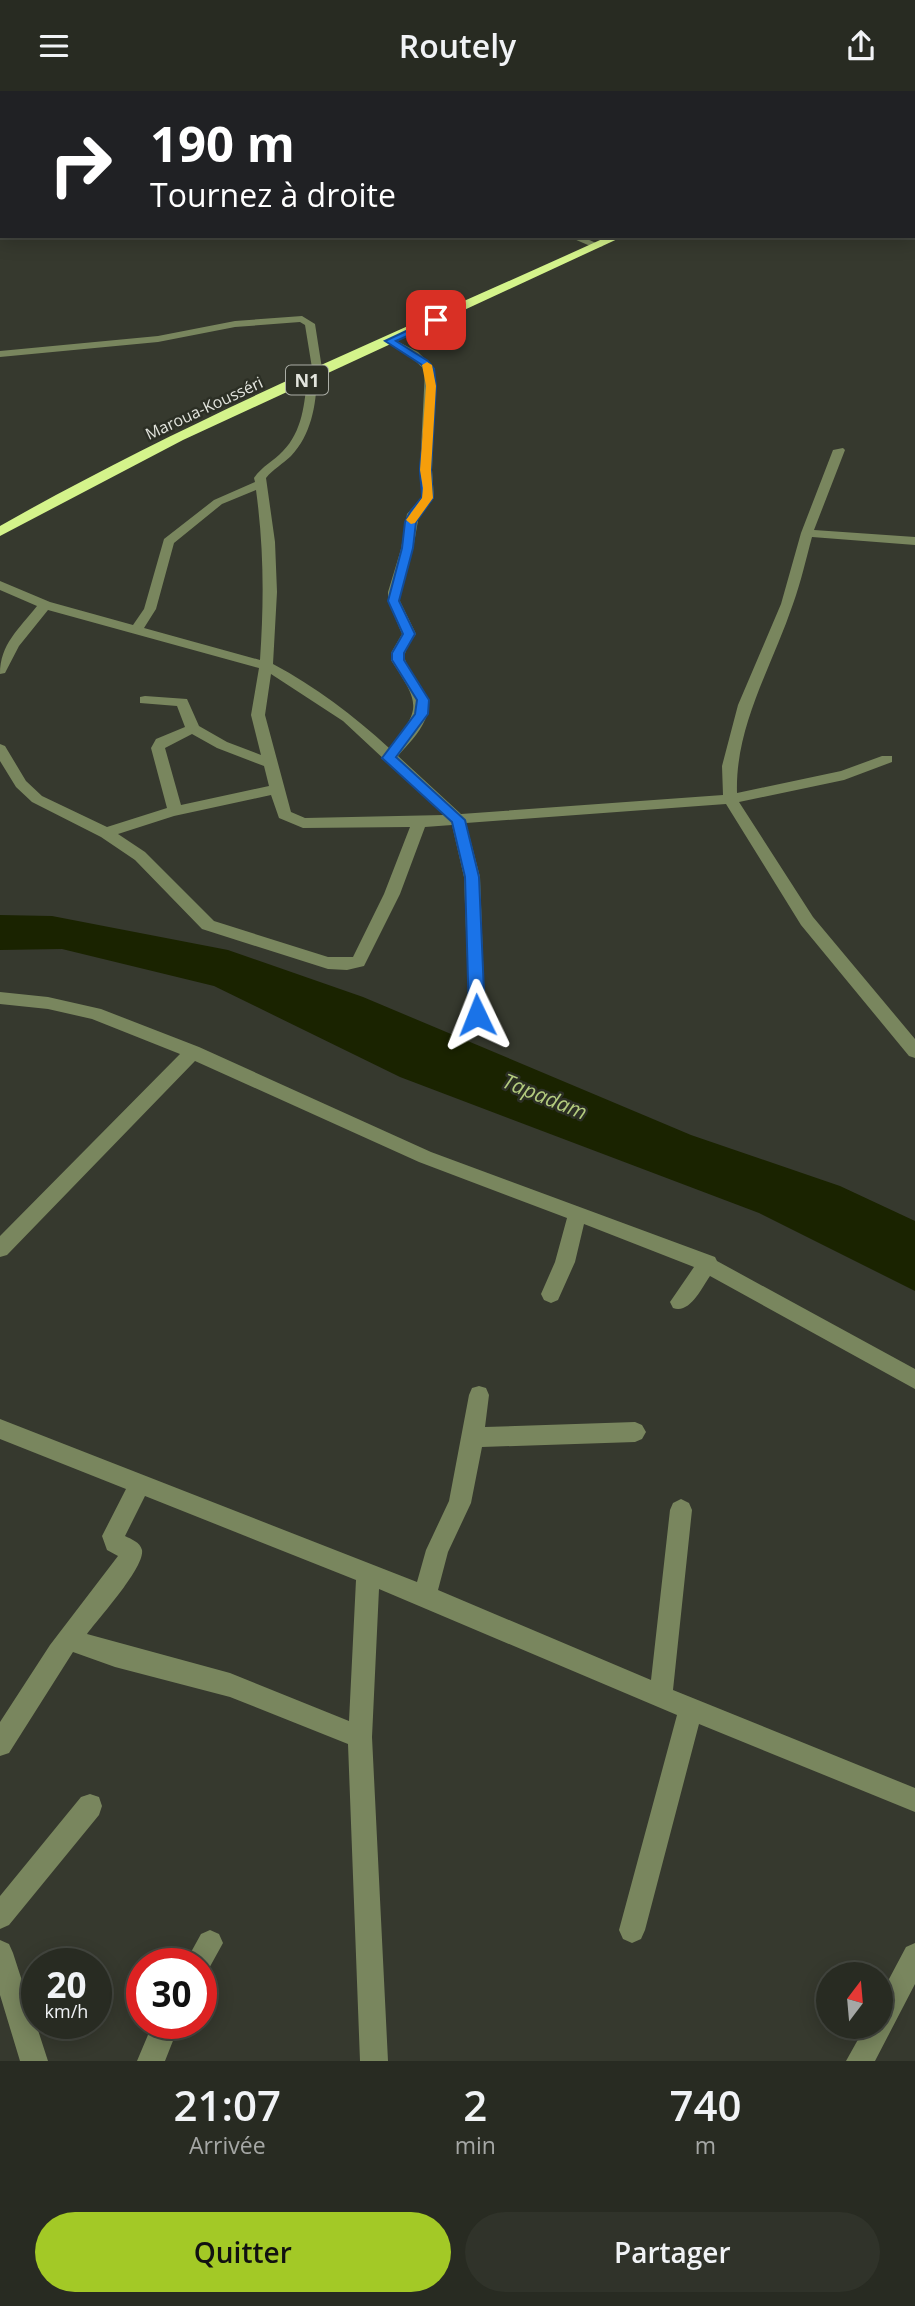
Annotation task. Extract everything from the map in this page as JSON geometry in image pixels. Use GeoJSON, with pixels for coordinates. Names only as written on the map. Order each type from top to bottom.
{"type":"FeatureCollection","features":[{"type":"Feature","properties":{"kind":"highway","name":"Maroua-Kousséri"},"geometry":{"type":"LineString","coordinates":[[0,533],[68,493],[178,437],[615,238]]}},
{"type":"Feature","properties":{"kind":"street"},"geometry":{"type":"LineString","coordinates":[[576,238],[598,246]]}},
{"type":"Feature","properties":{"kind":"street"},"geometry":{"type":"LineString","coordinates":[[0,354],[158,339],[235,324],[302,319],[310,324],[315,376],[303,429],[288,452],[261,475],[269,542],[271,591],[266,666],[258,715],[281,810],[292,820],[303,823],[419,822],[730,799],[844,775],[887,759]]}},
{"type":"Feature","properties":{"kind":"street"},"geometry":{"type":"LineString","coordinates":[[388,758],[422,714],[423,700],[398,660],[398,653],[409,634],[394,601],[411,522],[414,514],[428,498],[426,470],[431,386],[430,369],[425,363],[389,341]]}},
{"type":"Feature","properties":{"kind":"street"},"geometry":{"type":"LineString","coordinates":[[839,450],[807,533],[787,604],[745,705],[729,766],[730,799],[807,921],[915,1051]]}},
{"type":"Feature","properties":{"kind":"street"},"geometry":{"type":"LineString","coordinates":[[136,631],[150,609],[168,542],[218,502],[261,484]]}},
{"type":"Feature","properties":{"kind":"street"},"geometry":{"type":"LineString","coordinates":[[807,533],[915,541]]}},
{"type":"Feature","properties":{"kind":"street"},"geometry":{"type":"LineString","coordinates":[[0,585],[45,605],[266,666],[293,680],[348,718],[388,758],[458,820],[472,877],[477,1015],[469,1024]]}},
{"type":"Feature","properties":{"kind":"street"},"geometry":{"type":"LineString","coordinates":[[0,670],[13,645],[45,605]]}},
{"type":"Feature","properties":{"kind":"street"},"geometry":{"type":"LineString","coordinates":[[145,700],[182,702],[193,729],[222,745],[269,763]]}},
{"type":"Feature","properties":{"kind":"street"},"geometry":{"type":"LineString","coordinates":[[176,811],[158,748],[161,742],[193,729]]}},
{"type":"Feature","properties":{"kind":"street"},"geometry":{"type":"LineString","coordinates":[[0,749],[21,784],[37,799],[106,834],[140,856],[208,925],[328,963],[347,964],[358,961],[406,864],[419,822]]}},
{"type":"Feature","properties":{"kind":"street"},"geometry":{"type":"LineString","coordinates":[[106,834],[176,811],[275,789]]}},
{"type":"Feature","properties":{"kind":"street"},"geometry":{"type":"LineString","coordinates":[[0,998],[48,1003],[95,1013],[193,1052],[425,1157],[708,1263],[915,1380]]}},
{"type":"Feature","properties":{"kind":"street"},"geometry":{"type":"LineString","coordinates":[[0,1249],[193,1052]]}},
{"type":"Feature","properties":{"kind":"street"},"geometry":{"type":"LineString","coordinates":[[551,1294],[565,1262],[577,1214]]}},
{"type":"Feature","properties":{"kind":"street"},"geometry":{"type":"LineString","coordinates":[[680,1302],[708,1263]]}},
{"type":"Feature","properties":{"kind":"street"},"geometry":{"type":"LineString","coordinates":[[425,1596],[437,1550],[460,1503],[480,1395]]}},
{"type":"Feature","properties":{"kind":"street"},"geometry":{"type":"LineString","coordinates":[[0,1429],[368,1576],[425,1596],[915,1800]]}},
{"type":"Feature","properties":{"kind":"street"},"geometry":{"type":"LineString","coordinates":[[473,1437],[635,1432]]}},
{"type":"Feature","properties":{"kind":"street"},"geometry":{"type":"LineString","coordinates":[[0,1744],[68,1639],[132,1555],[131,1551],[115,1542],[113,1536],[139,1486]]}},
{"type":"Feature","properties":{"kind":"street"},"geometry":{"type":"LineString","coordinates":[[661,1696],[681,1510]]}},
{"type":"Feature","properties":{"kind":"street"},"geometry":{"type":"LineString","coordinates":[[368,1576],[360,1737],[374,2061]]}},
{"type":"Feature","properties":{"kind":"street"},"geometry":{"type":"LineString","coordinates":[[68,1639],[115,1655],[230,1685],[360,1737]]}},
{"type":"Feature","properties":{"kind":"street"},"geometry":{"type":"LineString","coordinates":[[632,1930],[691,1709]]}},
{"type":"Feature","properties":{"kind":"street"},"geometry":{"type":"LineString","coordinates":[[0,1916],[90,1806]]}},
{"type":"Feature","properties":{"kind":"street"},"geometry":{"type":"LineString","coordinates":[[0,1953],[34,2061]]}},
{"type":"Feature","properties":{"kind":"street"},"geometry":{"type":"LineString","coordinates":[[893,2000],[915,1956]]}},
{"type":"Feature","properties":{"kind":"street"},"geometry":{"type":"LineString","coordinates":[[151,2061],[160,2039]]}},
{"type":"Feature","properties":{"kind":"street"},"geometry":{"type":"LineString","coordinates":[[860,2061],[873,2039]]}},
{"type":"Feature","properties":{"kind":"water","name":"Tapadam"},"geometry":{"type":"Polygon","coordinates":[[[0,915],[52,916],[228,950],[363,997],[691,1135],[840,1186],[915,1221],[915,1291],[759,1213],[400,1077],[214,986],[62,949],[0,950],[0,915]]]}},
{"type":"Feature","properties":{"kind":"slow traffic"},"geometry":{"type":"LineString","coordinates":[[411,520],[428,498],[427,432],[431,386],[430,369],[427,365]]}},
{"type":"Feature","properties":{"kind":"route"},"geometry":{"type":"LineString","coordinates":[[436,320],[389,341],[425,363],[430,369],[431,386],[427,432],[428,498],[414,514],[411,522],[407,548],[394,592],[394,601],[409,634],[398,653],[398,660],[423,700],[422,714],[388,758],[458,820],[472,877],[477,1015]]}}]}
